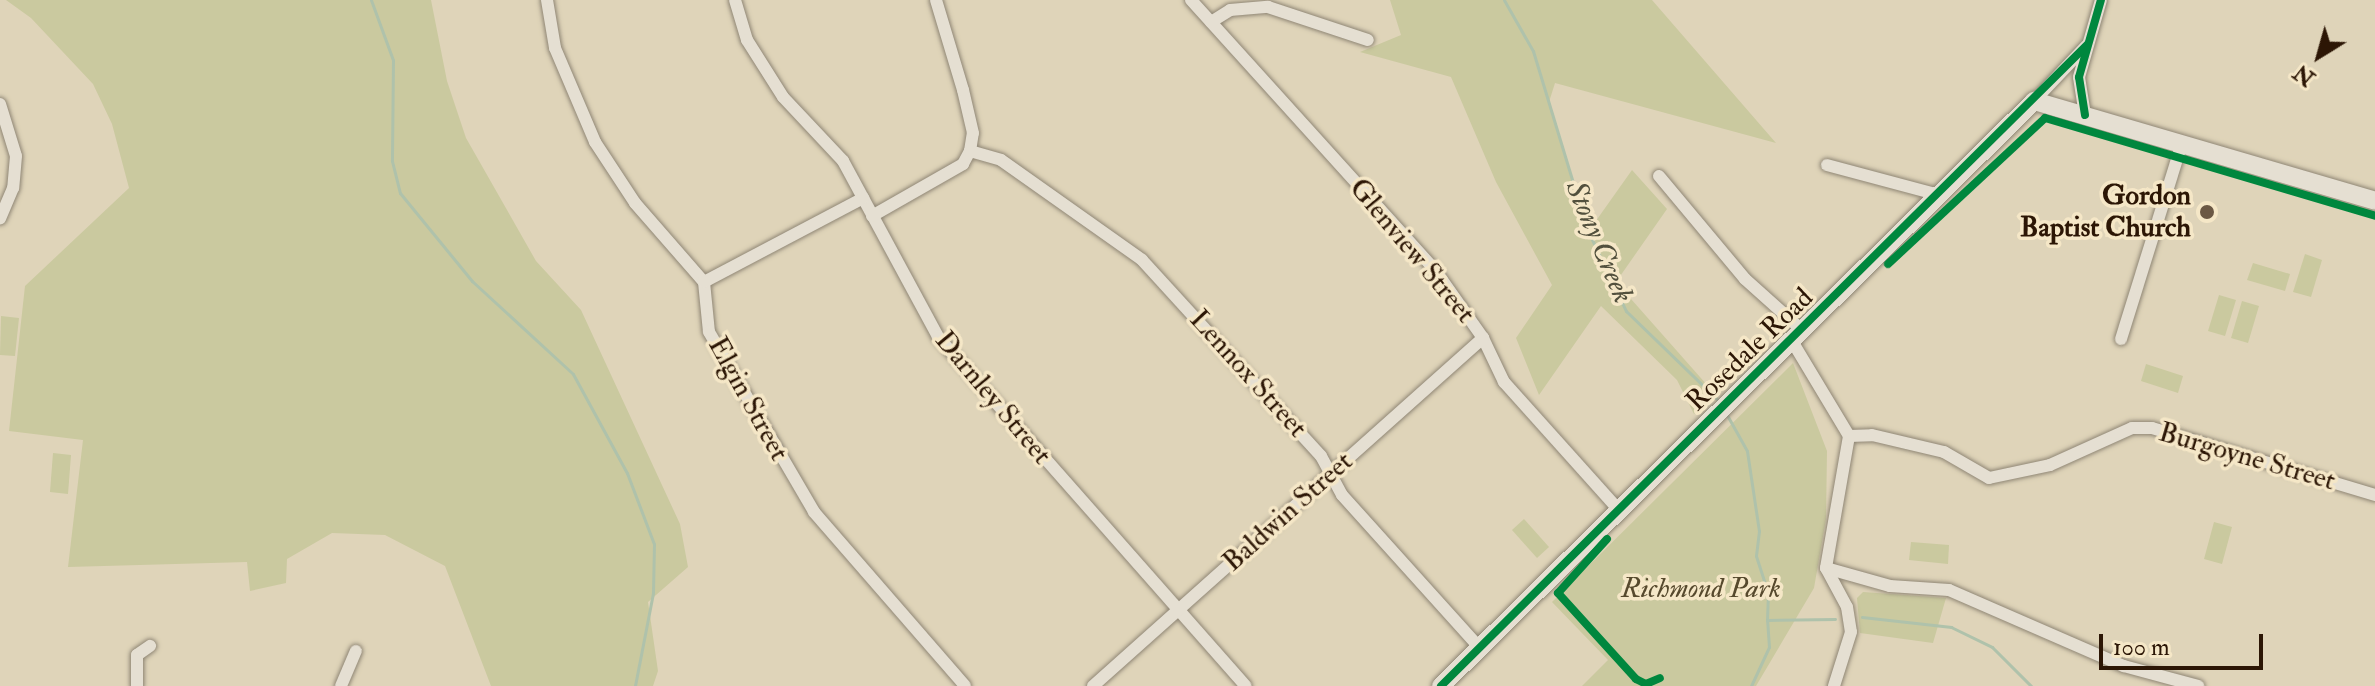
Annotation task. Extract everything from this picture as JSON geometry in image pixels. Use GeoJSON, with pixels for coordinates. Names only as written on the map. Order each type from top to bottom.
{"type":"FeatureCollection","features":[{"type":"Feature","properties":{"kind":"street"},"geometry":{"type":"LineString","coordinates":[[547,0],[555,48],[595,142],[635,203],[704,282],[863,198]]}},
{"type":"Feature","properties":{"kind":"street","name":"Darnley Street"},"geometry":{"type":"LineString","coordinates":[[735,0],[747,40],[783,97],[843,161],[938,337],[1246,686]]}},
{"type":"Feature","properties":{"kind":"street"},"geometry":{"type":"LineString","coordinates":[[872,216],[963,164],[970,151],[973,133],[936,0]]}},
{"type":"Feature","properties":{"kind":"street","name":"Glenview Street"},"geometry":{"type":"LineString","coordinates":[[1191,0],[1435,270],[1483,338],[1504,382],[1619,510]]}},
{"type":"Feature","properties":{"kind":"street","name":"Rosedale Road"},"geometry":{"type":"LineString","coordinates":[[2085,115],[2078,85],[2101,0]]}},
{"type":"Feature","properties":{"kind":"street"},"geometry":{"type":"LineString","coordinates":[[1211,22],[1230,10],[1268,7],[1368,40]]}},
{"type":"Feature","properties":{"kind":"street","name":"Rosedale Road"},"geometry":{"type":"LineString","coordinates":[[1441,686],[2034,101],[2088,44]]}},
{"type":"Feature","properties":{"kind":"street"},"geometry":{"type":"LineString","coordinates":[[2034,101],[2375,201]]}},
{"type":"Feature","properties":{"kind":"street"},"geometry":{"type":"LineString","coordinates":[[0,104],[16,156],[13,188],[0,218]]}},
{"type":"Feature","properties":{"kind":"street"},"geometry":{"type":"LineString","coordinates":[[2121,339],[2182,143]]}},
{"type":"Feature","properties":{"kind":"street","name":"Lennox Street"},"geometry":{"type":"LineString","coordinates":[[970,151],[1001,160],[1142,260],[1191,309],[1331,474],[1342,495],[1480,648]]}},
{"type":"Feature","properties":{"kind":"street"},"geometry":{"type":"LineString","coordinates":[[1827,165],[1939,195]]}},
{"type":"Feature","properties":{"kind":"street"},"geometry":{"type":"LineString","coordinates":[[1659,176],[1797,336],[1849,436],[1826,568],[1847,607],[1851,632],[1834,686]]}},
{"type":"Feature","properties":{"kind":"street","name":"Elgin Street"},"geometry":{"type":"LineString","coordinates":[[704,282],[709,332],[814,512],[965,686]]}},
{"type":"Feature","properties":{"kind":"street","name":"Baldwin Street"},"geometry":{"type":"LineString","coordinates":[[1093,686],[1483,338]]}},
{"type":"Feature","properties":{"kind":"street","name":"Burgoyne Street"},"geometry":{"type":"LineString","coordinates":[[1849,436],[1872,435],[1944,452],[1989,478],[2050,465],[2132,428],[2152,428],[2375,495]]}},
{"type":"Feature","properties":{"kind":"street"},"geometry":{"type":"LineString","coordinates":[[1826,568],[1890,586],[1949,590],[2124,666],[2198,686]]}},
{"type":"Feature","properties":{"kind":"street"},"geometry":{"type":"LineString","coordinates":[[137,686],[137,655],[150,646]]}},
{"type":"Feature","properties":{"kind":"street"},"geometry":{"type":"LineString","coordinates":[[341,686],[356,651]]}},
{"type":"Feature","properties":{"kind":"green space"},"geometry":{"type":"Polygon","coordinates":[[[6,0],[431,0],[447,81],[466,138],[536,261],[581,310],[680,524],[688,567],[648,602],[658,671],[653,686],[491,686],[445,566],[385,535],[332,533],[287,559],[286,583],[250,591],[247,562],[68,567],[83,440],[9,431],[25,286],[129,188],[112,124],[93,84],[31,18],[6,0]]]}},
{"type":"Feature","properties":{"kind":"green space"},"geometry":{"type":"Polygon","coordinates":[[[1390,0],[1652,0],[1776,143],[1555,83],[1549,102],[1573,184],[1593,225],[1632,170],[1667,209],[1616,282],[1715,394],[1694,414],[1677,380],[1601,306],[1539,395],[1516,338],[1552,285],[1496,182],[1451,77],[1360,52],[1401,35],[1390,0]]]}},
{"type":"Feature","properties":{"kind":"green space"},"geometry":{"type":"Polygon","coordinates":[[[2305,254],[2322,260],[2311,297],[2293,292],[2305,254]]]}},
{"type":"Feature","properties":{"kind":"green space"},"geometry":{"type":"Polygon","coordinates":[[[2253,263],[2290,274],[2285,291],[2247,280],[2253,263]]]}},
{"type":"Feature","properties":{"kind":"green space"},"geometry":{"type":"Polygon","coordinates":[[[2219,295],[2236,300],[2225,336],[2208,331],[2219,295]]]}},
{"type":"Feature","properties":{"kind":"green space"},"geometry":{"type":"Polygon","coordinates":[[[2242,301],[2259,306],[2248,343],[2231,338],[2242,301]]]}},
{"type":"Feature","properties":{"kind":"green space"},"geometry":{"type":"Polygon","coordinates":[[[1,316],[19,318],[15,356],[0,355],[1,316]]]}},
{"type":"Feature","properties":{"kind":"green space","name":"Richmond Park"},"geometry":{"type":"Polygon","coordinates":[[[1793,363],[1827,451],[1826,519],[1814,588],[1756,686],[1582,686],[1608,660],[1552,602],[1793,363]]]}},
{"type":"Feature","properties":{"kind":"green space"},"geometry":{"type":"Polygon","coordinates":[[[2146,364],[2183,376],[2178,393],[2141,381],[2146,364]]]}},
{"type":"Feature","properties":{"kind":"green space"},"geometry":{"type":"Polygon","coordinates":[[[53,453],[71,455],[68,494],[50,492],[53,453]]]}},
{"type":"Feature","properties":{"kind":"green space"},"geometry":{"type":"Polygon","coordinates":[[[1524,519],[1549,547],[1537,558],[1512,530],[1524,519]]]}},
{"type":"Feature","properties":{"kind":"green space"},"geometry":{"type":"Polygon","coordinates":[[[2214,522],[2232,527],[2222,564],[2204,559],[2214,522]]]}},
{"type":"Feature","properties":{"kind":"green space"},"geometry":{"type":"Polygon","coordinates":[[[1911,542],[1949,545],[1948,564],[1909,560],[1911,542]]]}},
{"type":"Feature","properties":{"kind":"green space"},"geometry":{"type":"Polygon","coordinates":[[[1863,592],[1946,598],[1933,643],[1860,633],[1857,598],[1863,592]]]}},
{"type":"Feature","properties":{"kind":"waterway"},"geometry":{"type":"LineString","coordinates":[[371,0],[393,60],[392,161],[400,193],[472,281],[573,374],[627,473],[654,544],[653,593],[635,686]]}},
{"type":"Feature","properties":{"kind":"waterway","name":"Stony Creek"},"geometry":{"type":"LineString","coordinates":[[1504,0],[1533,51],[1587,229],[1626,311],[1720,402]]}},
{"type":"Feature","properties":{"kind":"waterway","name":"Stony Creek"},"geometry":{"type":"LineString","coordinates":[[1727,415],[1747,451],[1759,531],[1756,556],[1768,592],[1767,620],[1835,619]]}},
{"type":"Feature","properties":{"kind":"waterway","name":"Stony Creek"},"geometry":{"type":"LineString","coordinates":[[1862,617],[1951,627],[1992,647],[2031,686]]}},
{"type":"Feature","properties":{"kind":"waterway"},"geometry":{"type":"LineString","coordinates":[[1751,686],[1769,647],[1767,620]]}},
{"type":"Feature","properties":{"kind":"cycle path"},"geometry":{"type":"LineString","coordinates":[[2085,115],[2079,77],[2101,0]]}},
{"type":"Feature","properties":{"kind":"cycle path"},"geometry":{"type":"LineString","coordinates":[[1441,686],[2088,44]]}},
{"type":"Feature","properties":{"kind":"cycle path"},"geometry":{"type":"LineString","coordinates":[[1888,264],[2045,118],[2375,216]]}},
{"type":"Feature","properties":{"kind":"cycle path"},"geometry":{"type":"LineString","coordinates":[[1607,539],[1558,593],[1636,679],[1646,684],[1660,678]]}},
{"type":"Feature","properties":{"kind":"place","name":"Gordon Baptist Church"},"geometry":{"type":"Point","coordinates":[2207,212]}}]}
